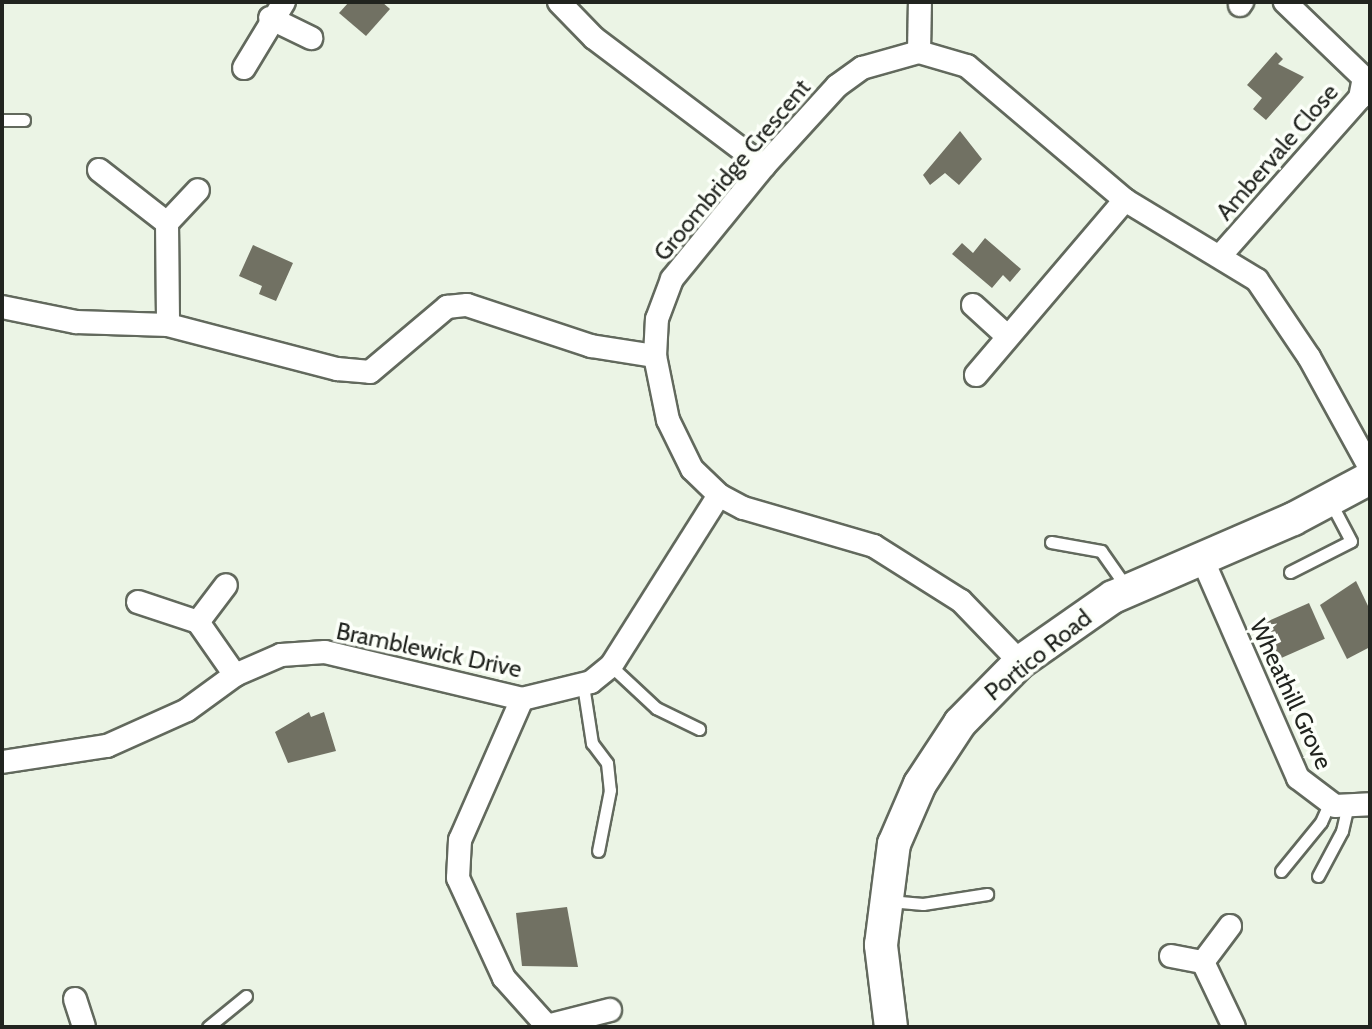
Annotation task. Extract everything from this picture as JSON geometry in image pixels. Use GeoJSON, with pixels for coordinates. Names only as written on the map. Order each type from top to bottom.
{"type":"FeatureCollection","features":[{"type":"Feature","properties":{"kind":"street"},"geometry":{"type":"LineString","coordinates":[[559,2],[594,38],[764,166]]}},
{"type":"Feature","properties":{"kind":"street"},"geometry":{"type":"LineString","coordinates":[[920,2],[919,52],[967,66],[1125,200],[1257,280],[1283,313],[1370,468]]}},
{"type":"Feature","properties":{"kind":"street","name":"Ambervale Close"},"geometry":{"type":"LineString","coordinates":[[1220,256],[1343,121],[1360,98],[1367,77],[1285,2]]}},
{"type":"Feature","properties":{"kind":"street"},"geometry":{"type":"LineString","coordinates":[[244,68],[277,10],[311,38]]}},
{"type":"Feature","properties":{"kind":"street","name":"Groombridge Crescent"},"geometry":{"type":"LineString","coordinates":[[919,52],[862,68],[837,86],[764,166],[672,279],[657,319],[655,356],[668,420],[692,469],[719,495],[743,508],[874,546],[961,601],[1020,662]]}},
{"type":"Feature","properties":{"kind":"street"},"geometry":{"type":"LineString","coordinates":[[99,170],[167,223]]}},
{"type":"Feature","properties":{"kind":"street"},"geometry":{"type":"LineString","coordinates":[[168,325],[167,223],[198,190]]}},
{"type":"Feature","properties":{"kind":"street"},"geometry":{"type":"LineString","coordinates":[[976,375],[1125,200]]}},
{"type":"Feature","properties":{"kind":"street"},"geometry":{"type":"LineString","coordinates":[[2,307],[76,322],[168,325],[337,369],[370,372],[447,307],[467,305],[591,346],[655,356]]}},
{"type":"Feature","properties":{"kind":"street"},"geometry":{"type":"LineString","coordinates":[[973,305],[1008,337]]}},
{"type":"Feature","properties":{"kind":"street","name":"Portico Road"},"geometry":{"type":"LineString","coordinates":[[891,1027],[883,976],[884,901],[894,844],[920,784],[960,723],[1020,662],[1128,589],[1329,500],[1370,478]]}},
{"type":"Feature","properties":{"kind":"street","name":"Bramblewick Drive"},"geometry":{"type":"LineString","coordinates":[[2,762],[107,746],[187,710],[235,675],[281,655],[325,652],[522,699],[583,685],[611,666],[719,495]]}},
{"type":"Feature","properties":{"kind":"street","name":"Wheathill Grove"},"geometry":{"type":"LineString","coordinates":[[1201,556],[1290,764],[1306,789],[1338,806]]}},
{"type":"Feature","properties":{"kind":"street"},"geometry":{"type":"LineString","coordinates":[[198,622],[226,585]]}},
{"type":"Feature","properties":{"kind":"street"},"geometry":{"type":"LineString","coordinates":[[138,602],[198,622],[235,675]]}},
{"type":"Feature","properties":{"kind":"street"},"geometry":{"type":"LineString","coordinates":[[522,699],[460,840],[458,878],[504,978],[546,1026],[610,1010]]}},
{"type":"Feature","properties":{"kind":"street"},"geometry":{"type":"LineString","coordinates":[[1338,806],[1370,804]]}},
{"type":"Feature","properties":{"kind":"street"},"geometry":{"type":"LineString","coordinates":[[1203,962],[1230,926]]}},
{"type":"Feature","properties":{"kind":"street"},"geometry":{"type":"LineString","coordinates":[[1171,956],[1203,962]]}},
{"type":"Feature","properties":{"kind":"street"},"geometry":{"type":"LineString","coordinates":[[1203,962],[1234,1027]]}},
{"type":"Feature","properties":{"kind":"street"},"geometry":{"type":"LineString","coordinates":[[75,999],[84,1027]]}},
{"type":"Feature","properties":{"kind":"lane"},"geometry":{"type":"LineString","coordinates":[[2,120],[24,120]]}},
{"type":"Feature","properties":{"kind":"lane"},"geometry":{"type":"LineString","coordinates":[[1290,572],[1351,541],[1329,500]]}},
{"type":"Feature","properties":{"kind":"lane"},"geometry":{"type":"LineString","coordinates":[[1051,542],[1101,551],[1128,589]]}},
{"type":"Feature","properties":{"kind":"lane"},"geometry":{"type":"LineString","coordinates":[[611,666],[656,708],[699,729]]}},
{"type":"Feature","properties":{"kind":"lane"},"geometry":{"type":"LineString","coordinates":[[583,685],[592,743],[607,763],[610,790],[598,851]]}},
{"type":"Feature","properties":{"kind":"lane"},"geometry":{"type":"LineString","coordinates":[[1281,871],[1338,806]]}},
{"type":"Feature","properties":{"kind":"lane"},"geometry":{"type":"LineString","coordinates":[[1318,876],[1342,831],[1338,806]]}},
{"type":"Feature","properties":{"kind":"lane"},"geometry":{"type":"LineString","coordinates":[[884,901],[923,904],[987,894]]}},
{"type":"Feature","properties":{"kind":"lane"},"geometry":{"type":"LineString","coordinates":[[208,1027],[246,996]]}},
{"type":"Feature","properties":{"kind":"building"},"geometry":{"type":"Polygon","coordinates":[[[349,2],[382,2],[390,9],[366,36],[339,13],[349,2]]]}},
{"type":"Feature","properties":{"kind":"building"},"geometry":{"type":"Polygon","coordinates":[[[1276,52],[1283,59],[1278,64],[1304,77],[1266,120],[1253,109],[1262,98],[1247,85],[1276,52]]]}},
{"type":"Feature","properties":{"kind":"building"},"geometry":{"type":"Polygon","coordinates":[[[960,131],[982,159],[959,185],[945,173],[930,185],[923,175],[960,131]]]}},
{"type":"Feature","properties":{"kind":"building"},"geometry":{"type":"Polygon","coordinates":[[[985,238],[1021,269],[1010,282],[1003,275],[992,288],[952,254],[962,243],[973,253],[985,238]]]}},
{"type":"Feature","properties":{"kind":"building"},"geometry":{"type":"Polygon","coordinates":[[[253,245],[293,263],[276,301],[259,294],[262,286],[239,276],[253,245]]]}},
{"type":"Feature","properties":{"kind":"building"},"geometry":{"type":"Polygon","coordinates":[[[1356,581],[1370,610],[1370,647],[1347,659],[1320,605],[1356,581]]]}},
{"type":"Feature","properties":{"kind":"building"},"geometry":{"type":"Polygon","coordinates":[[[1309,603],[1325,639],[1277,660],[1261,624],[1309,603]]]}},
{"type":"Feature","properties":{"kind":"building"},"geometry":{"type":"Polygon","coordinates":[[[309,712],[311,717],[324,712],[336,751],[288,763],[275,732],[309,712]]]}},
{"type":"Feature","properties":{"kind":"building"},"geometry":{"type":"Polygon","coordinates":[[[567,907],[578,967],[522,966],[516,913],[567,907]]]}}]}
